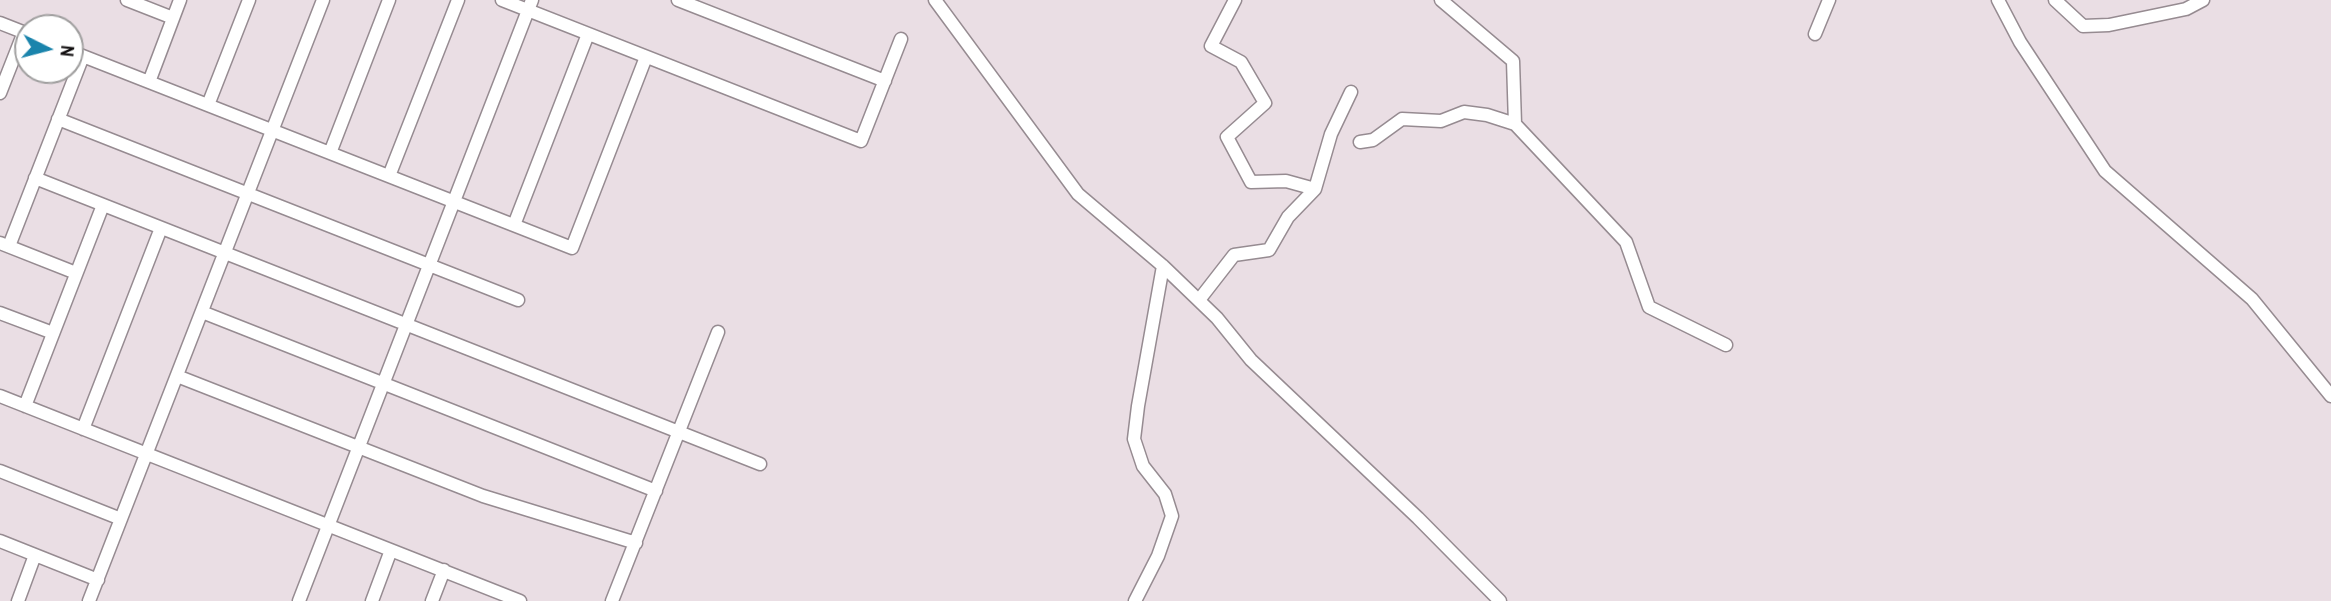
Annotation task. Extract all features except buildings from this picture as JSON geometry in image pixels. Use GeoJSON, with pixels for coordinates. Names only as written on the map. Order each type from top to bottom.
{"type":"FeatureCollection","features":[{"type":"Feature","properties":{"kind":"street"},"geometry":{"type":"LineString","coordinates":[[127,0],[173,18]]}},
{"type":"Feature","properties":{"kind":"street"},"geometry":{"type":"LineString","coordinates":[[149,82],[180,0]]}},
{"type":"Feature","properties":{"kind":"street"},"geometry":{"type":"LineString","coordinates":[[208,105],[249,0]]}},
{"type":"Feature","properties":{"kind":"street"},"geometry":{"type":"LineString","coordinates":[[89,601],[323,0]]}},
{"type":"Feature","properties":{"kind":"street"},"geometry":{"type":"LineString","coordinates":[[330,153],[389,0]]}},
{"type":"Feature","properties":{"kind":"street"},"geometry":{"type":"LineString","coordinates":[[389,176],[458,0]]}},
{"type":"Feature","properties":{"kind":"street"},"geometry":{"type":"LineString","coordinates":[[502,0],[530,5],[589,34],[862,141],[901,39]]}},
{"type":"Feature","properties":{"kind":"street"},"geometry":{"type":"LineString","coordinates":[[678,0],[885,81]]}},
{"type":"Feature","properties":{"kind":"street"},"geometry":{"type":"LineString","coordinates":[[935,0],[1078,194],[1199,300],[1251,360],[1418,518],[1500,601]]}},
{"type":"Feature","properties":{"kind":"street"},"geometry":{"type":"LineString","coordinates":[[1236,0],[1211,46],[1241,62],[1265,103],[1227,137],[1251,183],[1286,181],[1315,189]]}},
{"type":"Feature","properties":{"kind":"street"},"geometry":{"type":"LineString","coordinates":[[1441,0],[1513,61],[1515,124]]}},
{"type":"Feature","properties":{"kind":"street"},"geometry":{"type":"LineString","coordinates":[[1998,0],[2020,42],[2105,171],[2252,299],[2331,396]]}},
{"type":"Feature","properties":{"kind":"street"},"geometry":{"type":"LineString","coordinates":[[2055,0],[2083,26],[2109,25],[2186,9],[2203,0]]}},
{"type":"Feature","properties":{"kind":"street"},"geometry":{"type":"LineString","coordinates":[[1815,34],[1825,1]]}},
{"type":"Feature","properties":{"kind":"street"},"geometry":{"type":"LineString","coordinates":[[299,601],[530,5]]}},
{"type":"Feature","properties":{"kind":"street"},"geometry":{"type":"LineString","coordinates":[[514,225],[589,34]]}},
{"type":"Feature","properties":{"kind":"street"},"geometry":{"type":"LineString","coordinates":[[84,56],[572,248],[646,57]]}},
{"type":"Feature","properties":{"kind":"street"},"geometry":{"type":"LineString","coordinates":[[0,93],[14,61]]}},
{"type":"Feature","properties":{"kind":"street"},"geometry":{"type":"LineString","coordinates":[[72,84],[35,178],[4,244],[76,273]]}},
{"type":"Feature","properties":{"kind":"street"},"geometry":{"type":"LineString","coordinates":[[1199,300],[1234,255],[1269,250],[1287,217],[1315,189],[1331,134],[1351,92]]}},
{"type":"Feature","properties":{"kind":"street"},"geometry":{"type":"LineString","coordinates":[[1360,142],[1373,140],[1402,119],[1441,121],[1464,112],[1487,115],[1515,124],[1626,242],[1649,307],[1726,345]]}},
{"type":"Feature","properties":{"kind":"street"},"geometry":{"type":"LineString","coordinates":[[58,119],[518,300]]}},
{"type":"Feature","properties":{"kind":"street"},"geometry":{"type":"LineString","coordinates":[[35,178],[760,464]]}},
{"type":"Feature","properties":{"kind":"street"},"geometry":{"type":"LineString","coordinates":[[25,406],[103,205]]}},
{"type":"Feature","properties":{"kind":"street"},"geometry":{"type":"LineString","coordinates":[[83,429],[161,228]]}},
{"type":"Feature","properties":{"kind":"street"},"geometry":{"type":"LineString","coordinates":[[1135,601],[1158,556],[1172,516],[1165,494],[1143,466],[1134,439],[1163,266]]}},
{"type":"Feature","properties":{"kind":"street"},"geometry":{"type":"LineString","coordinates":[[202,312],[656,491]]}},
{"type":"Feature","properties":{"kind":"street"},"geometry":{"type":"LineString","coordinates":[[0,313],[53,333]]}},
{"type":"Feature","properties":{"kind":"street"},"geometry":{"type":"LineString","coordinates":[[612,601],[718,332]]}},
{"type":"Feature","properties":{"kind":"street"},"geometry":{"type":"LineString","coordinates":[[177,376],[483,496],[636,543]]}},
{"type":"Feature","properties":{"kind":"street"},"geometry":{"type":"LineString","coordinates":[[0,396],[444,570],[501,597],[520,601]]}},
{"type":"Feature","properties":{"kind":"street"},"geometry":{"type":"LineString","coordinates":[[0,471],[121,519]]}},
{"type":"Feature","properties":{"kind":"street"},"geometry":{"type":"LineString","coordinates":[[0,541],[98,580]]}},
{"type":"Feature","properties":{"kind":"street"},"geometry":{"type":"LineString","coordinates":[[372,601],[391,550]]}},
{"type":"Feature","properties":{"kind":"street"},"geometry":{"type":"LineString","coordinates":[[18,601],[35,555]]}},
{"type":"Feature","properties":{"kind":"street"},"geometry":{"type":"LineString","coordinates":[[432,601],[444,570]]}}]}
